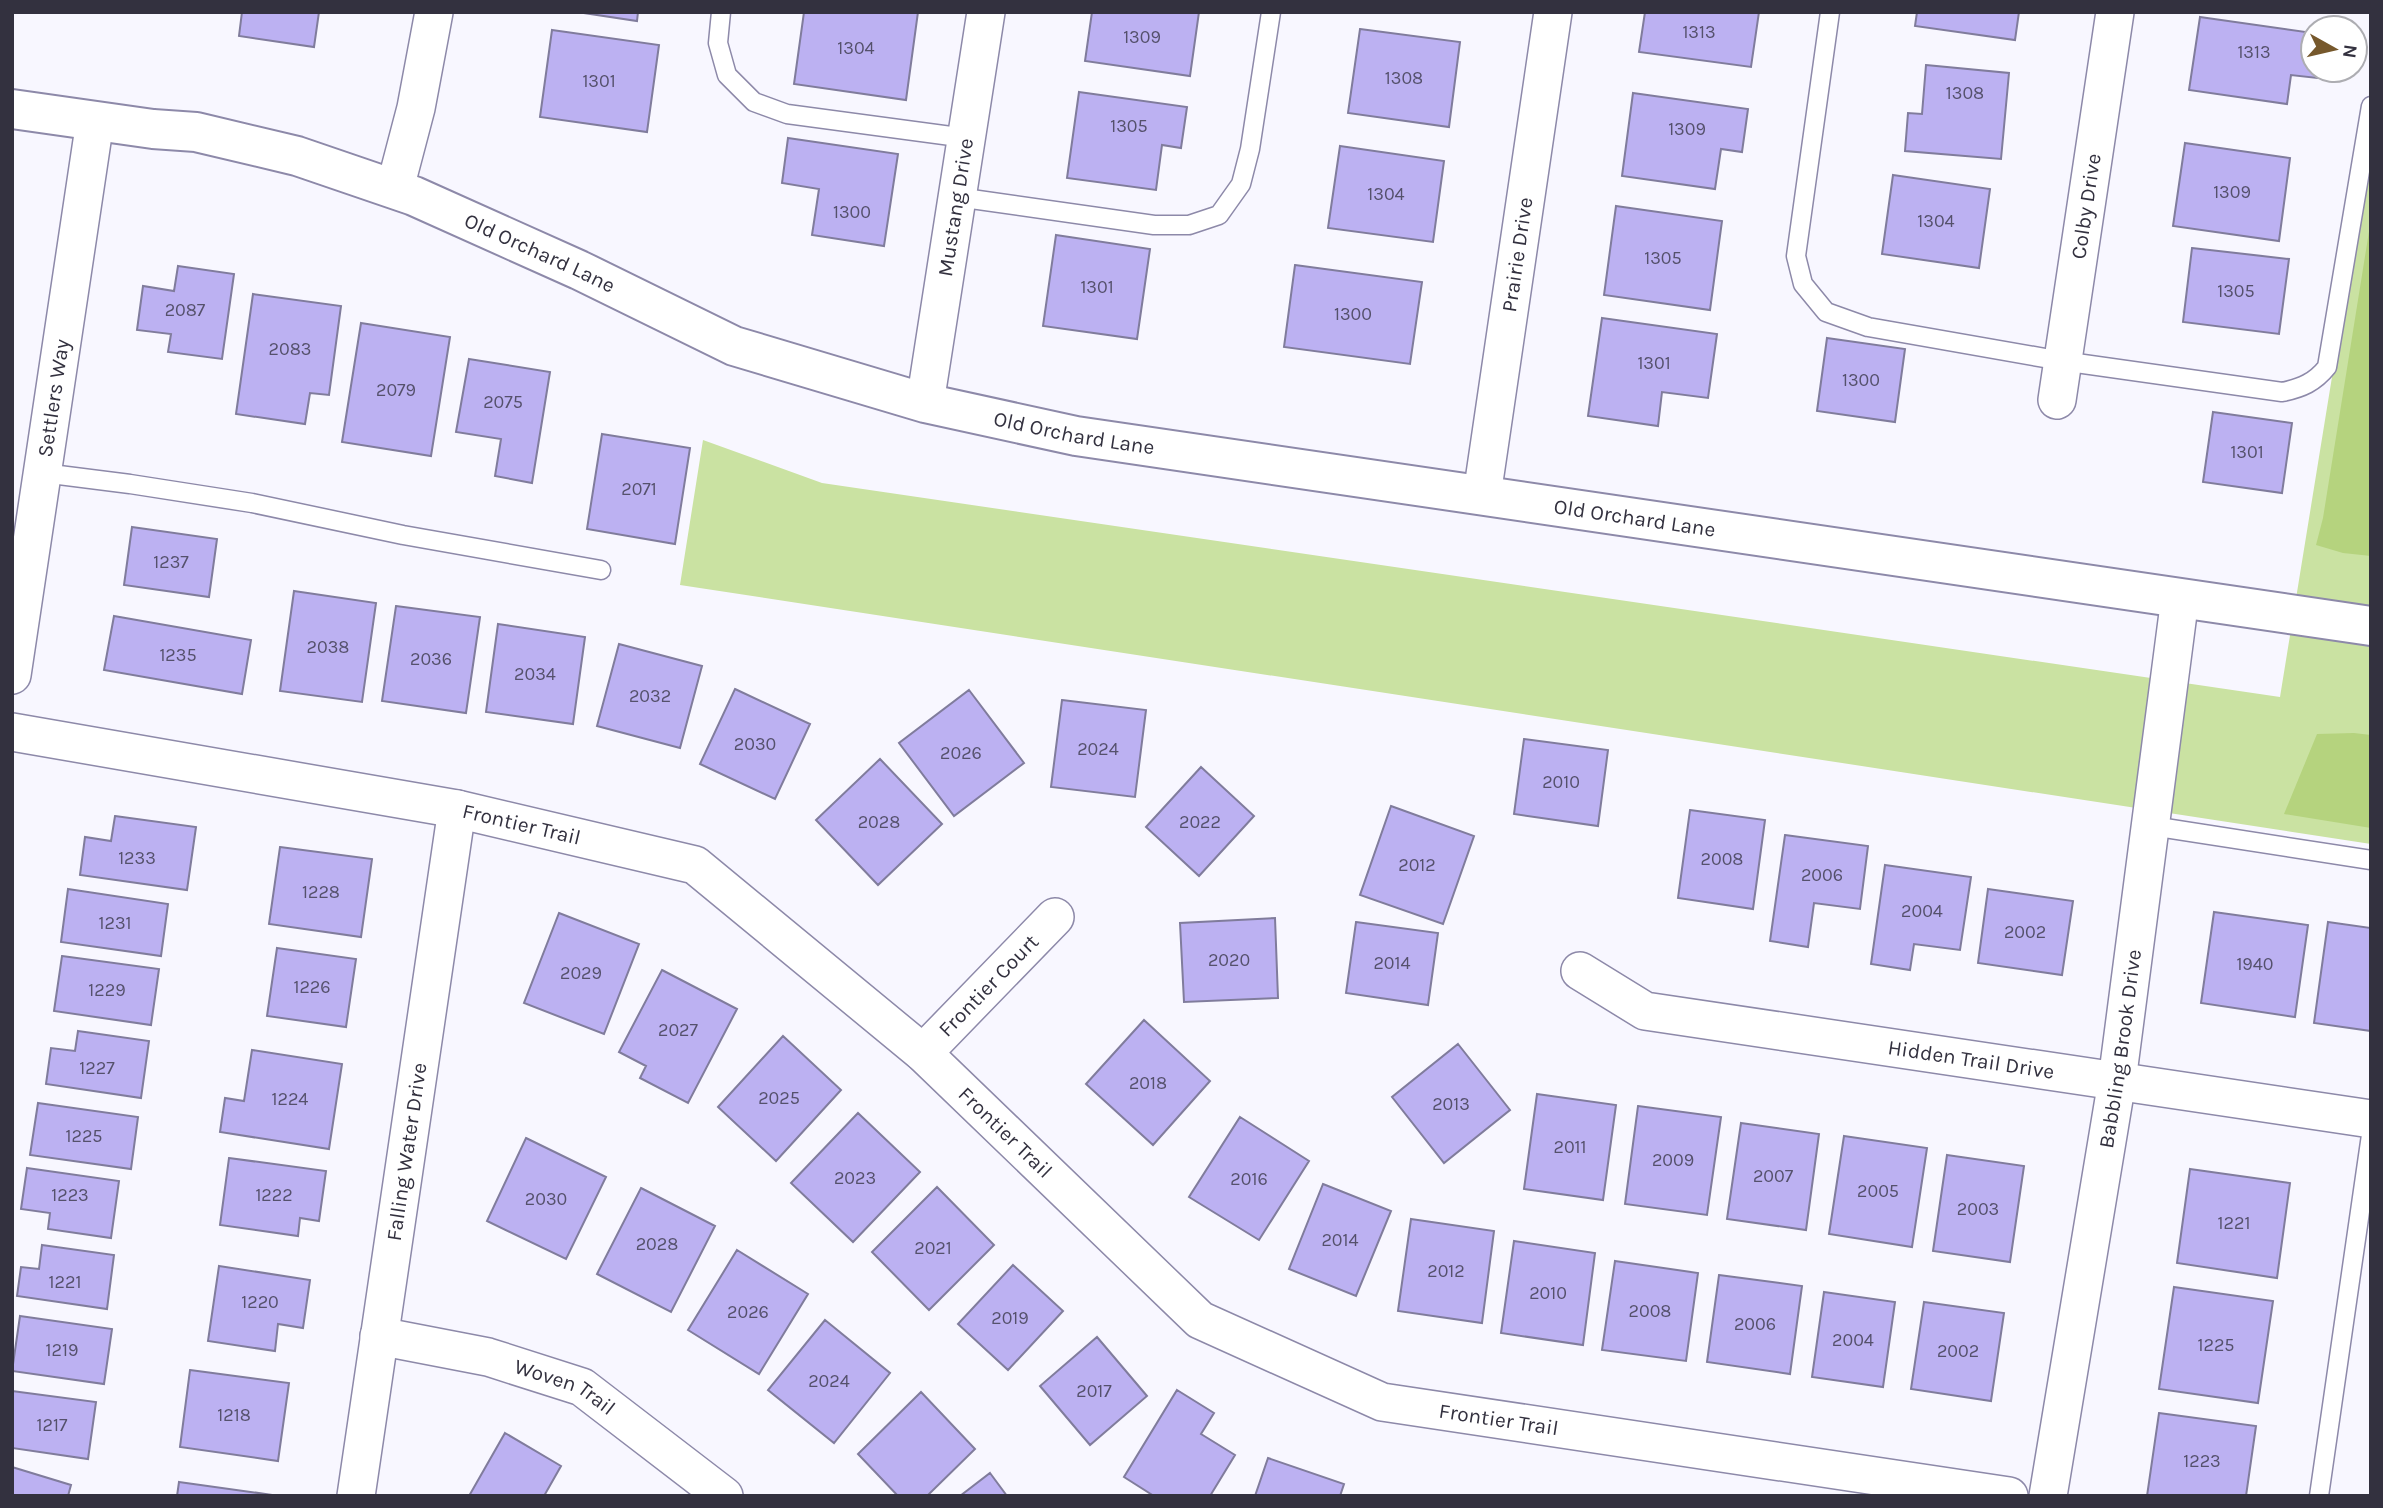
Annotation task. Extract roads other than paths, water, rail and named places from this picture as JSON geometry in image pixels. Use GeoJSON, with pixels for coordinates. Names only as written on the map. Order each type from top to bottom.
{"type":"FeatureCollection","features":[{"type":"Feature","properties":{"kind":"street"},"geometry":{"type":"LineString","coordinates":[[395,188],[416,108],[434,12]]}},
{"type":"Feature","properties":{"kind":"street","name":"Mustang Drive"},"geometry":{"type":"LineString","coordinates":[[925,403],[986,12]]}},
{"type":"Feature","properties":{"kind":"street","name":"Prairie Drive"},"geometry":{"type":"LineString","coordinates":[[1482,495],[1553,12]]}},
{"type":"Feature","properties":{"kind":"street","name":"Colby Drive"},"geometry":{"type":"LineString","coordinates":[[2057,400],[2115,12]]}},
{"type":"Feature","properties":{"kind":"street","name":"Old Orchard Lane"},"geometry":{"type":"LineString","coordinates":[[12,109],[196,132],[297,156],[395,188],[579,270],[734,346],[925,403],[1076,436],[2371,626]]}},
{"type":"Feature","properties":{"kind":"street","name":"Settlers Way"},"geometry":{"type":"LineString","coordinates":[[12,675],[95,121]]}},
{"type":"Feature","properties":{"kind":"street","name":"Babbling Brook Drive"},"geometry":{"type":"LineString","coordinates":[[2048,1496],[2117,1082],[2180,598]]}},
{"type":"Feature","properties":{"kind":"street","name":"Frontier Trail"},"geometry":{"type":"LineString","coordinates":[[12,732],[457,809],[695,865],[923,1053],[1200,1320],[1382,1402],[2010,1496]]}},
{"type":"Feature","properties":{"kind":"street","name":"Falling Water Drive"},"geometry":{"type":"LineString","coordinates":[[356,1496],[457,809]]}},
{"type":"Feature","properties":{"kind":"street","name":"Frontier Court"},"geometry":{"type":"LineString","coordinates":[[923,1053],[1055,917]]}},
{"type":"Feature","properties":{"kind":"street","name":"Hidden Trail Drive"},"geometry":{"type":"LineString","coordinates":[[1580,971],[1645,1011],[2371,1119]]}},
{"type":"Feature","properties":{"kind":"street","name":"Woven Trail"},"geometry":{"type":"LineString","coordinates":[[379,1336],[488,1357],[582,1387],[724,1496]]}},
{"type":"Feature","properties":{"kind":"lane"},"geometry":{"type":"LineString","coordinates":[[721,12],[718,43],[727,75],[754,102],[787,114],[966,138]]}},
{"type":"Feature","properties":{"kind":"lane"},"geometry":{"type":"LineString","coordinates":[[957,197],[1154,225],[1189,225],[1219,215],[1241,184],[1250,149],[1271,12]]}},
{"type":"Feature","properties":{"kind":"lane"},"geometry":{"type":"LineString","coordinates":[[1830,12],[1796,256],[1803,284],[1826,313],[1868,327],[2062,361],[2282,392],[2299,389],[2317,379],[2327,368],[2371,106]]}},
{"type":"Feature","properties":{"kind":"lane"},"geometry":{"type":"LineString","coordinates":[[43,473],[252,503],[427,540],[601,569]]}},
{"type":"Feature","properties":{"kind":"lane"},"geometry":{"type":"LineString","coordinates":[[2152,826],[2371,860]]}},
{"type":"Feature","properties":{"kind":"lane"},"geometry":{"type":"LineString","coordinates":[[2319,1496],[2371,1135]]}}]}
